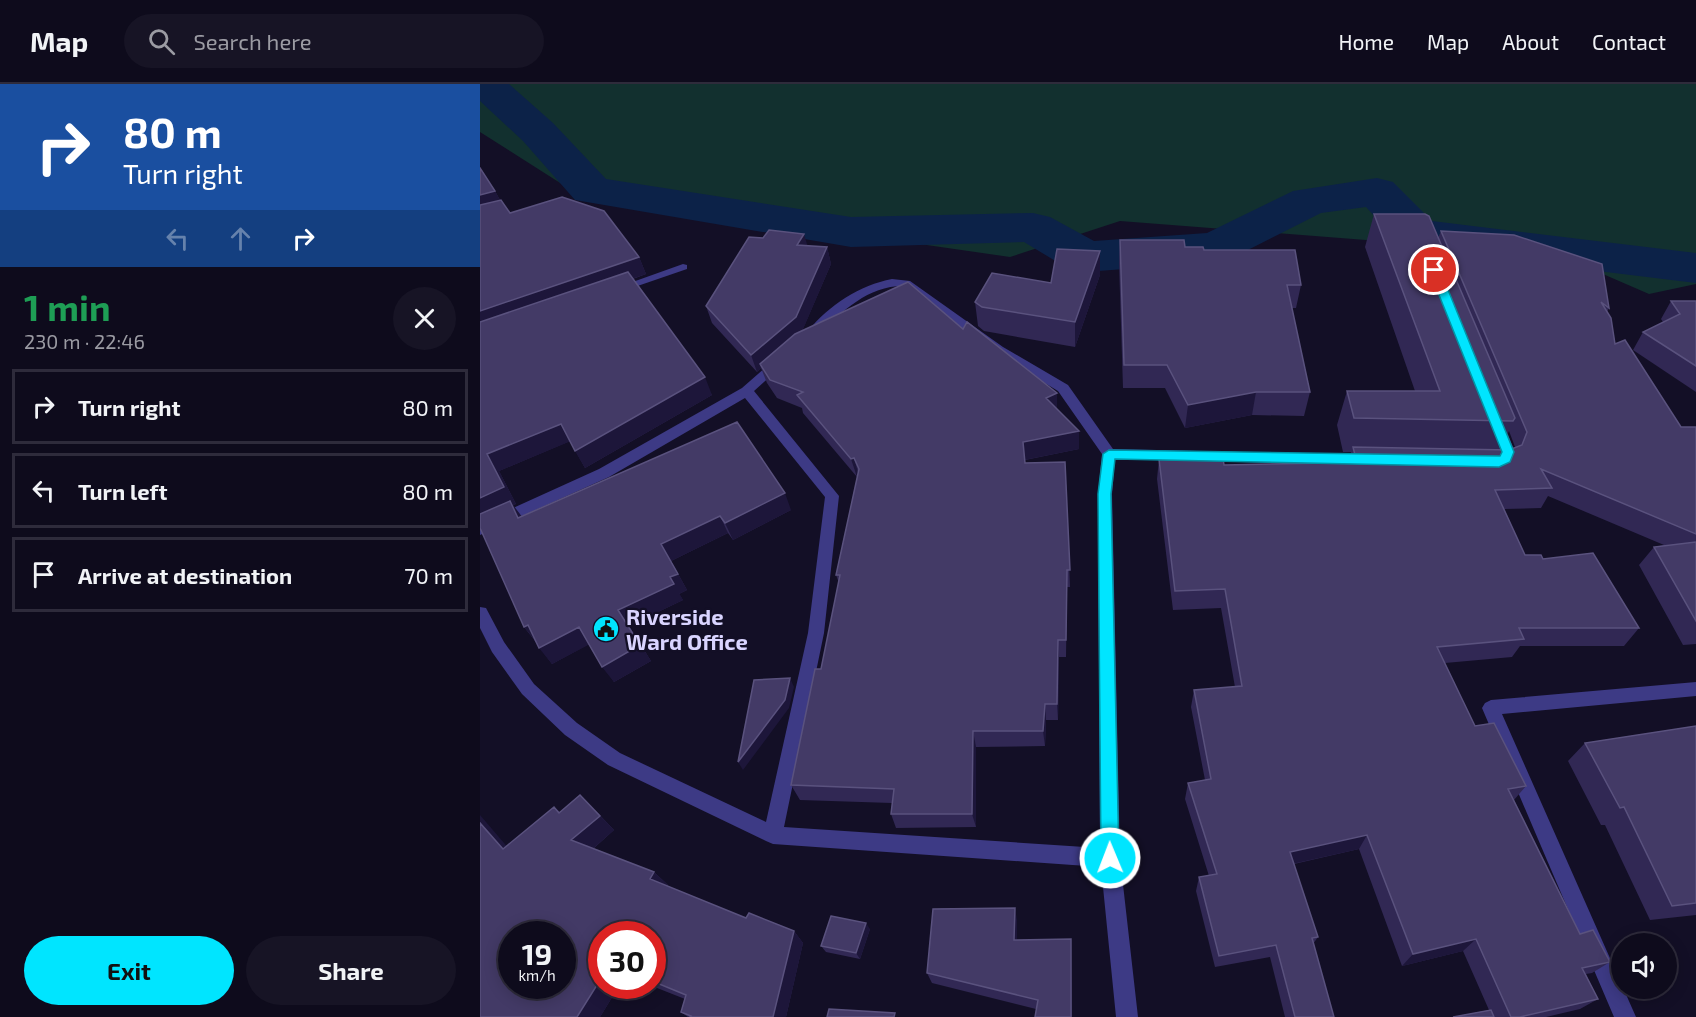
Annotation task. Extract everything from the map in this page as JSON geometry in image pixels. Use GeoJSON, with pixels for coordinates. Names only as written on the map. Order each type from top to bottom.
{"type":"FeatureCollection","features":[{"type":"Feature","properties":{"kind":"street"},"geometry":{"type":"LineString","coordinates":[[606,294],[683,267]]}},
{"type":"Feature","properties":{"kind":"street"},"geometry":{"type":"LineString","coordinates":[[480,529],[604,473],[747,391],[852,298],[878,285],[893,281],[906,283],[999,350],[1063,388],[1109,454],[1105,494],[1110,858],[1127,1017]]}},
{"type":"Feature","properties":{"kind":"street"},"geometry":{"type":"LineString","coordinates":[[747,391],[832,496],[816,633],[773,836]]}},
{"type":"Feature","properties":{"kind":"street"},"geometry":{"type":"LineString","coordinates":[[1475,462],[1499,462],[1506,459],[1508,452],[1491,410]]}},
{"type":"Feature","properties":{"kind":"street"},"geometry":{"type":"LineString","coordinates":[[1109,454],[1381,460]]}},
{"type":"Feature","properties":{"kind":"street"},"geometry":{"type":"LineString","coordinates":[[480,613],[498,647],[528,689],[571,729],[614,759],[773,836],[1110,858]]}},
{"type":"Feature","properties":{"kind":"street"},"geometry":{"type":"LineString","coordinates":[[1625,1017],[1491,708],[1696,689]]}},
{"type":"Feature","properties":{"kind":"green space"},"geometry":{"type":"Polygon","coordinates":[[[480,84],[1696,84],[1696,284],[1649,294],[1559,255],[1120,221],[1010,257],[579,195],[480,132],[480,84]]]}},
{"type":"Feature","properties":{"kind":"building"},"geometry":{"type":"Polygon","coordinates":[[[480,168],[495,191],[480,195],[480,168]]]}},
{"type":"Feature","properties":{"kind":"building"},"geometry":{"type":"Polygon","coordinates":[[[562,197],[604,211],[639,257],[480,311],[480,205],[501,200],[510,213],[562,197]]]}},
{"type":"Feature","properties":{"kind":"building"},"geometry":{"type":"Polygon","coordinates":[[[1374,214],[1425,214],[1429,216],[1515,418],[1513,421],[1354,418],[1347,391],[1440,391],[1374,214]]]}},
{"type":"Feature","properties":{"kind":"building"},"geometry":{"type":"Polygon","coordinates":[[[769,230],[804,234],[797,245],[827,247],[796,317],[751,355],[706,306],[749,237],[763,238],[769,230]]]}},
{"type":"Feature","properties":{"kind":"building"},"geometry":{"type":"Polygon","coordinates":[[[1441,231],[1514,235],[1602,264],[1609,308],[1601,302],[1611,318],[1615,344],[1625,340],[1681,427],[1696,427],[1696,534],[1541,469],[1552,488],[1495,490],[1525,555],[1541,555],[1543,559],[1593,553],[1639,628],[1519,628],[1524,639],[1437,647],[1475,726],[1494,723],[1526,786],[1508,789],[1580,934],[1593,930],[1610,962],[1582,968],[1598,999],[1520,1017],[1511,1017],[1476,939],[1413,954],[1367,835],[1290,852],[1318,937],[1312,938],[1334,1017],[1295,1017],[1276,945],[1219,956],[1199,877],[1217,874],[1188,783],[1211,779],[1194,690],[1242,686],[1225,589],[1175,591],[1159,459],[1223,458],[1224,465],[1328,463],[1327,459],[1356,459],[1353,447],[1509,450],[1522,445],[1527,432],[1441,231]]]}},
{"type":"Feature","properties":{"kind":"building"},"geometry":{"type":"Polygon","coordinates":[[[1120,240],[1184,240],[1185,247],[1203,247],[1204,250],[1295,250],[1301,285],[1287,285],[1310,392],[1256,392],[1188,405],[1167,365],[1124,365],[1120,240]]]}},
{"type":"Feature","properties":{"kind":"building"},"geometry":{"type":"Polygon","coordinates":[[[1057,249],[1100,251],[1075,322],[982,307],[975,302],[992,273],[1051,283],[1057,249]]]}},
{"type":"Feature","properties":{"kind":"building"},"geometry":{"type":"Polygon","coordinates":[[[628,272],[705,377],[575,451],[561,424],[487,454],[504,487],[480,498],[480,322],[628,272]]]}},
{"type":"Feature","properties":{"kind":"building"},"geometry":{"type":"Polygon","coordinates":[[[908,282],[963,329],[967,322],[1057,393],[1046,398],[1079,431],[1023,442],[1025,463],[1065,462],[1070,570],[1067,570],[1066,640],[1058,640],[1057,704],[1045,704],[1043,731],[973,731],[972,814],[891,814],[894,789],[791,785],[815,669],[821,669],[840,575],[836,575],[859,469],[854,458],[851,459],[797,395],[803,392],[770,380],[760,364],[795,334],[908,282]]]}},
{"type":"Feature","properties":{"kind":"building"},"geometry":{"type":"Polygon","coordinates":[[[1671,301],[1696,301],[1696,366],[1643,332],[1680,314],[1671,301]]]}},
{"type":"Feature","properties":{"kind":"building"},"geometry":{"type":"Polygon","coordinates":[[[737,422],[785,493],[725,523],[720,516],[661,544],[678,574],[670,577],[674,584],[618,610],[640,645],[602,667],[579,627],[539,648],[528,625],[524,627],[480,528],[480,514],[510,501],[518,518],[737,422]]]}},
{"type":"Feature","properties":{"kind":"building"},"geometry":{"type":"Polygon","coordinates":[[[1696,542],[1696,621],[1654,547],[1696,542]]]}},
{"type":"Feature","properties":{"kind":"building"},"geometry":{"type":"Polygon","coordinates":[[[790,678],[785,700],[738,762],[754,680],[790,678]]]}},
{"type":"Feature","properties":{"kind":"building"},"geometry":{"type":"Polygon","coordinates":[[[1696,726],[1696,903],[1672,906],[1624,807],[1620,808],[1585,743],[1696,726]]]}},
{"type":"Feature","properties":{"kind":"building"},"geometry":{"type":"Polygon","coordinates":[[[580,795],[600,816],[571,840],[654,872],[650,879],[746,918],[749,913],[794,931],[773,1017],[690,1017],[681,1012],[686,995],[666,987],[666,921],[588,921],[588,999],[577,1017],[480,1017],[480,823],[503,849],[554,807],[559,813],[580,795]]]}},
{"type":"Feature","properties":{"kind":"building"},"geometry":{"type":"Polygon","coordinates":[[[1015,908],[1014,940],[1071,939],[1071,1017],[1035,1017],[1038,1000],[927,973],[933,909],[1015,908]]]}},
{"type":"Feature","properties":{"kind":"building"},"geometry":{"type":"Polygon","coordinates":[[[831,916],[866,923],[856,953],[821,946],[831,916]]]}},
{"type":"Feature","properties":{"kind":"building"},"geometry":{"type":"Polygon","coordinates":[[[829,1009],[895,1013],[894,1017],[827,1017],[829,1009]]]}},
{"type":"Feature","properties":{"kind":"building"},"geometry":{"type":"Polygon","coordinates":[[[1491,1010],[1494,1017],[1453,1017],[1491,1010]]]}},
{"type":"Feature","properties":{"kind":"waterway"},"geometry":{"type":"LineString","coordinates":[[485,84],[538,132],[591,190],[851,232],[1033,227],[1085,257],[1217,247],[1309,201],[1377,192],[1417,234],[1696,268]]}},
{"type":"Feature","properties":{"kind":"place","name":"Riverside Ward Office"},"geometry":{"type":"Point","coordinates":[606,629]}},
{"type":"Feature","properties":{"kind":"route"},"geometry":{"type":"LineString","coordinates":[[1110,858],[1105,494],[1109,454],[1499,462],[1506,459],[1508,452],[1434,270]]}}]}
